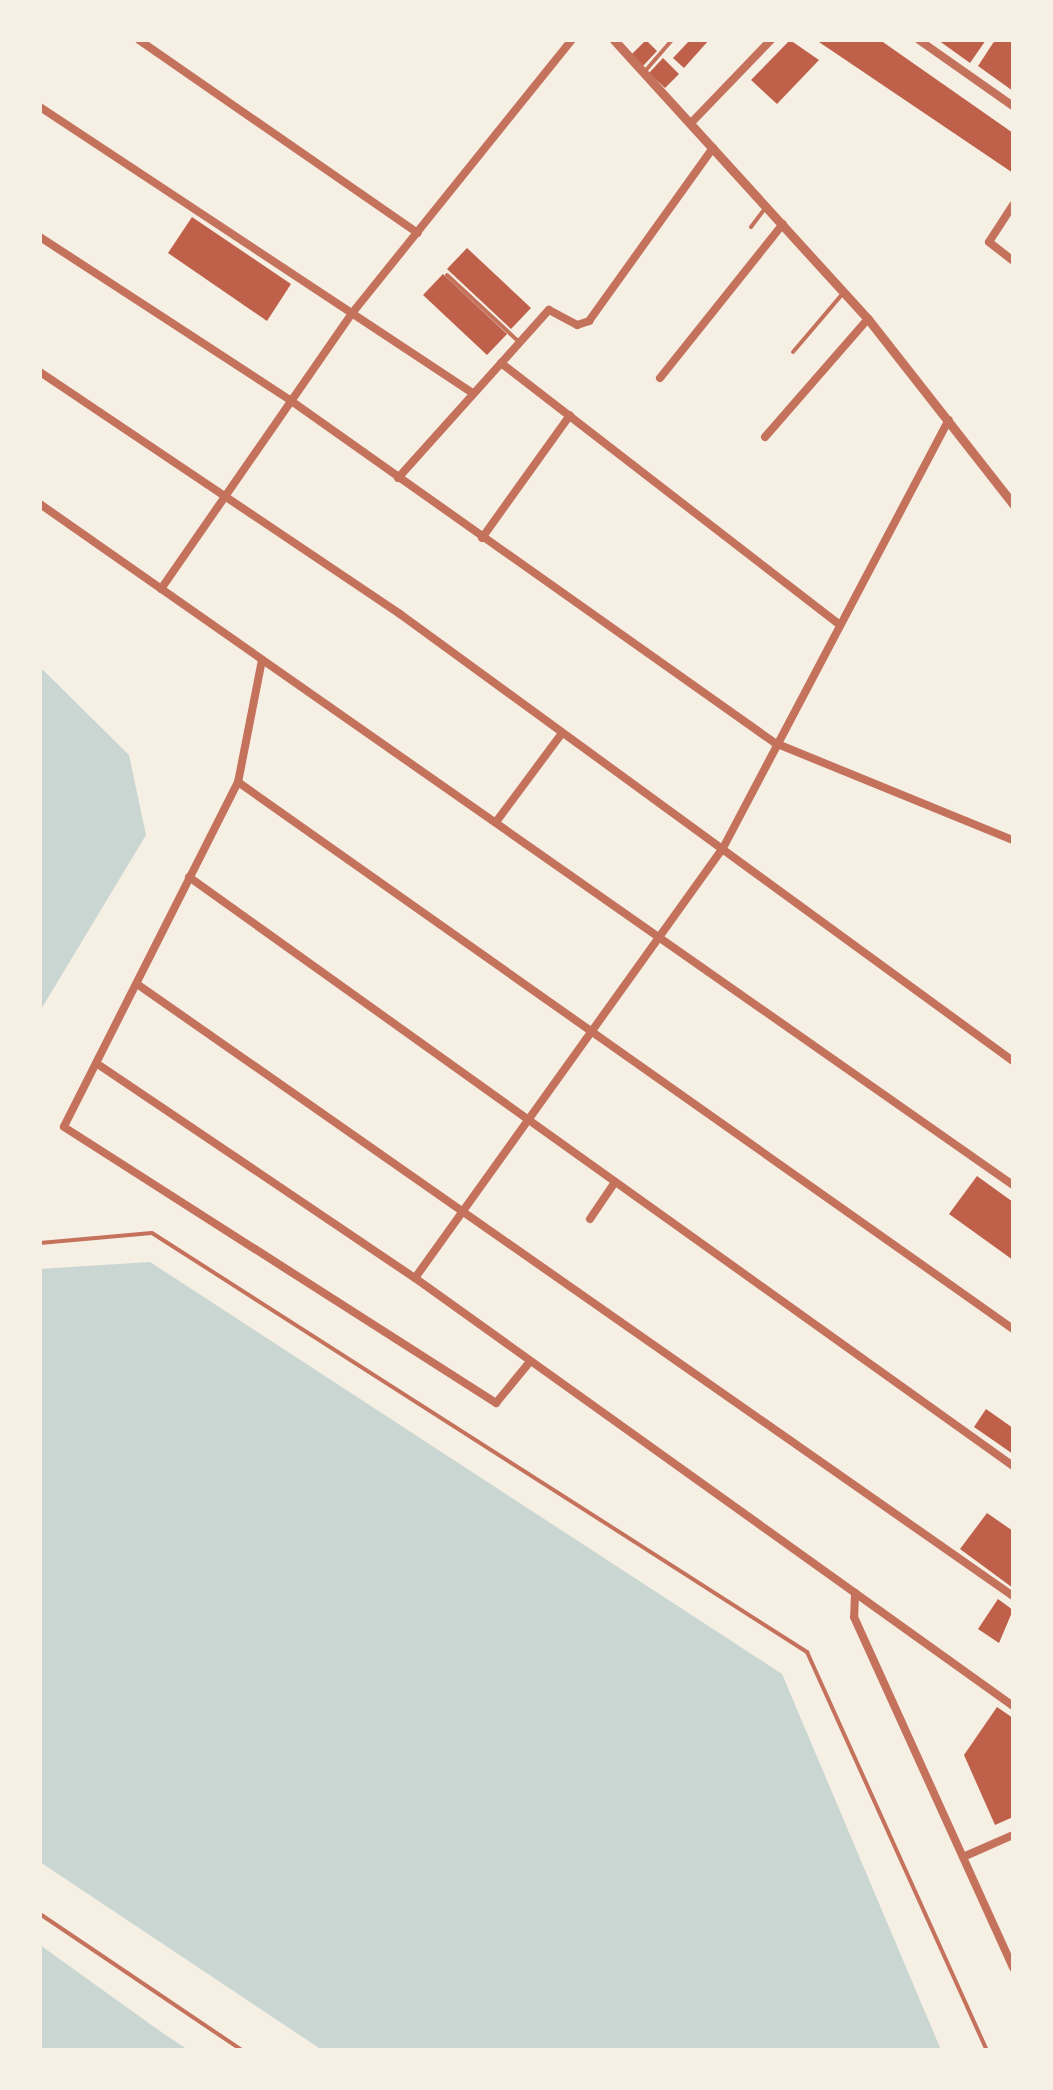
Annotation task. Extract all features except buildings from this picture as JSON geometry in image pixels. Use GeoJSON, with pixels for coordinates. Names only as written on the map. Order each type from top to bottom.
{"type":"FeatureCollection","features":[{"type":"Feature","properties":{"kind":"street"},"geometry":{"type":"LineString","coordinates":[[139,40],[418,233]]}},
{"type":"Feature","properties":{"kind":"street"},"geometry":{"type":"LineString","coordinates":[[161,589],[353,312],[572,40]]}},
{"type":"Feature","properties":{"kind":"street"},"geometry":{"type":"LineString","coordinates":[[614,40],[868,319],[1013,504]]}},
{"type":"Feature","properties":{"kind":"street"},"geometry":{"type":"LineString","coordinates":[[691,124],[771,40]]}},
{"type":"Feature","properties":{"kind":"street"},"geometry":{"type":"LineString","coordinates":[[918,40],[1013,106]]}},
{"type":"Feature","properties":{"kind":"street"},"geometry":{"type":"LineString","coordinates":[[40,108],[471,392]]}},
{"type":"Feature","properties":{"kind":"street"},"geometry":{"type":"LineString","coordinates":[[398,478],[471,392],[521,344],[549,310],[577,325],[589,321],[713,148]]}},
{"type":"Feature","properties":{"kind":"street"},"geometry":{"type":"LineString","coordinates":[[1013,206],[989,242],[1013,261]]}},
{"type":"Feature","properties":{"kind":"street"},"geometry":{"type":"LineString","coordinates":[[660,378],[783,224]]}},
{"type":"Feature","properties":{"kind":"street"},"geometry":{"type":"LineString","coordinates":[[40,238],[290,400],[775,743],[1013,840]]}},
{"type":"Feature","properties":{"kind":"street"},"geometry":{"type":"LineString","coordinates":[[765,437],[868,319]]}},
{"type":"Feature","properties":{"kind":"street"},"geometry":{"type":"LineString","coordinates":[[501,364],[838,623]]}},
{"type":"Feature","properties":{"kind":"street"},"geometry":{"type":"LineString","coordinates":[[40,372],[227,493],[724,848],[1013,1061]]}},
{"type":"Feature","properties":{"kind":"street"},"geometry":{"type":"LineString","coordinates":[[482,538],[570,415]]}},
{"type":"Feature","properties":{"kind":"street"},"geometry":{"type":"LineString","coordinates":[[415,1278],[724,848],[838,623],[950,420]]}},
{"type":"Feature","properties":{"kind":"street"},"geometry":{"type":"LineString","coordinates":[[40,504],[1013,1185]]}},
{"type":"Feature","properties":{"kind":"street"},"geometry":{"type":"LineString","coordinates":[[262,660],[238,782],[99,1065],[65,1120],[68,1133],[496,1404],[528,1364]]}},
{"type":"Feature","properties":{"kind":"street"},"geometry":{"type":"LineString","coordinates":[[496,822],[562,733]]}},
{"type":"Feature","properties":{"kind":"street"},"geometry":{"type":"LineString","coordinates":[[238,782],[594,1029],[1013,1329]]}},
{"type":"Feature","properties":{"kind":"street"},"geometry":{"type":"LineString","coordinates":[[189,878],[613,1185],[1013,1466]]}},
{"type":"Feature","properties":{"kind":"street"},"geometry":{"type":"LineString","coordinates":[[137,984],[466,1210],[1013,1596]]}},
{"type":"Feature","properties":{"kind":"street"},"geometry":{"type":"LineString","coordinates":[[99,1065],[415,1278],[528,1364],[1013,1706]]}},
{"type":"Feature","properties":{"kind":"street"},"geometry":{"type":"LineString","coordinates":[[590,1219],[613,1185]]}},
{"type":"Feature","properties":{"kind":"street"},"geometry":{"type":"LineString","coordinates":[[855,1593],[854,1617],[1013,1968]]}},
{"type":"Feature","properties":{"kind":"street"},"geometry":{"type":"LineString","coordinates":[[963,1857],[1013,1835]]}},
{"type":"Feature","properties":{"kind":"lane"},"geometry":{"type":"LineString","coordinates":[[643,73],[672,40]]}},
{"type":"Feature","properties":{"kind":"lane"},"geometry":{"type":"LineString","coordinates":[[751,226],[767,206]]}},
{"type":"Feature","properties":{"kind":"lane"},"geometry":{"type":"LineString","coordinates":[[447,275],[521,344]]}},
{"type":"Feature","properties":{"kind":"lane"},"geometry":{"type":"LineString","coordinates":[[793,352],[844,292]]}},
{"type":"Feature","properties":{"kind":"lane"},"geometry":{"type":"LineString","coordinates":[[40,1243],[152,1233],[807,1652],[987,2050]]}},
{"type":"Feature","properties":{"kind":"lane"},"geometry":{"type":"LineString","coordinates":[[40,1914],[242,2050]]}},
{"type":"Feature","properties":{"kind":"shaded area"},"geometry":{"type":"Polygon","coordinates":[[[40,667],[129,755],[146,835],[40,1011],[40,667]]]}},
{"type":"Feature","properties":{"kind":"shaded area"},"geometry":{"type":"Polygon","coordinates":[[[150,1262],[782,1674],[941,2050],[322,2050],[40,1862],[40,1269],[150,1262]]]}},
{"type":"Feature","properties":{"kind":"shaded area"},"geometry":{"type":"Polygon","coordinates":[[[40,1945],[157,2029],[188,2050],[40,2050],[40,1945]]]}}]}
